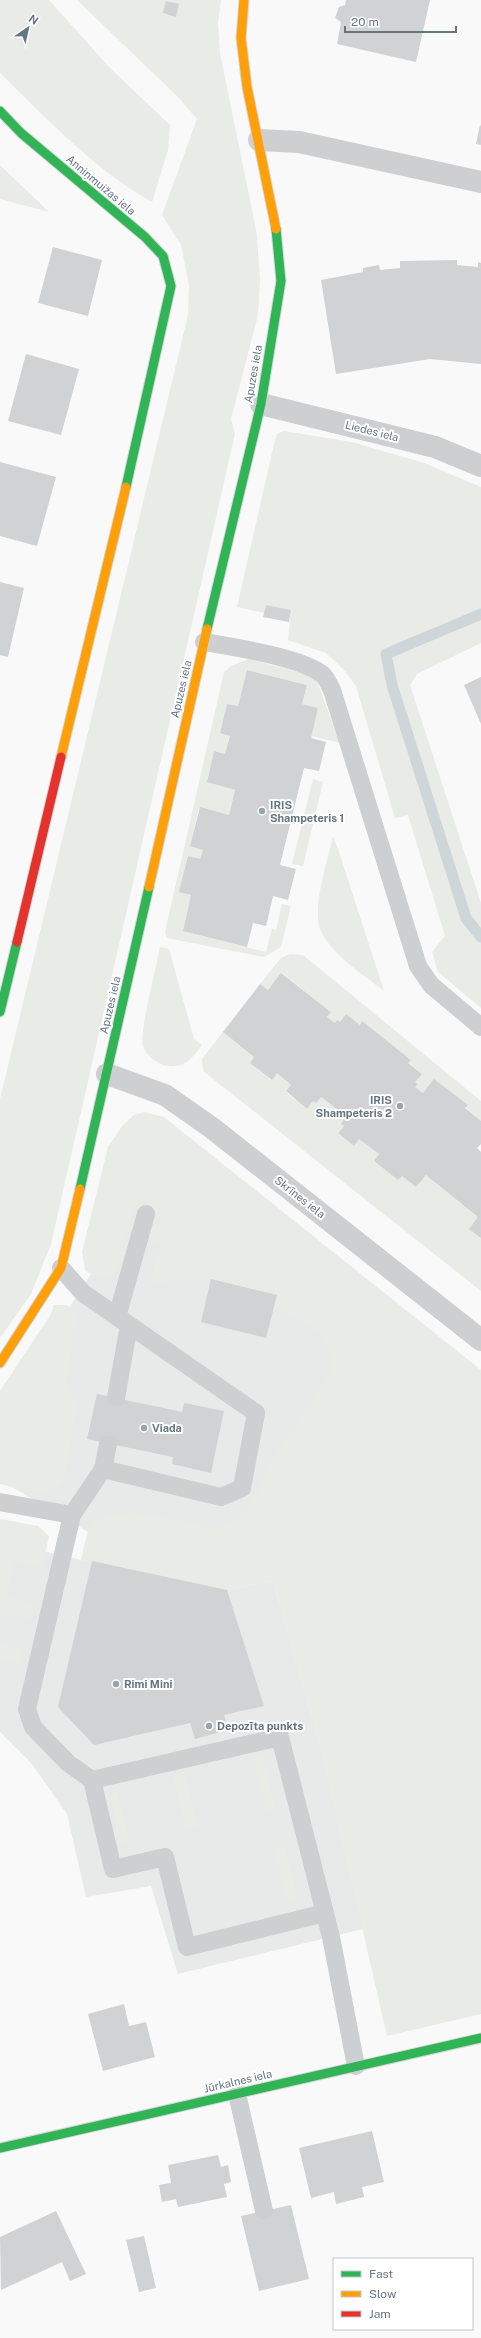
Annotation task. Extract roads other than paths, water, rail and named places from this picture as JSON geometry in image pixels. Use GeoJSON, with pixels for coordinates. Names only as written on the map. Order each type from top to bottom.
{"type":"FeatureCollection","features":[{"type":"Feature","properties":{"kind":"street","name":"Apuzes iela"},"geometry":{"type":"LineString","coordinates":[[0,1363],[61,1268],[107,1074],[204,642],[261,404],[281,281],[275,219],[247,87],[241,38],[244,0]]}},
{"type":"Feature","properties":{"kind":"street","name":"Anniņmuižas iela"},"geometry":{"type":"LineString","coordinates":[[0,111],[21,133],[145,237],[163,256],[171,286],[142,421],[0,1012]]}},
{"type":"Feature","properties":{"kind":"street"},"geometry":{"type":"LineString","coordinates":[[259,140],[299,142],[481,182]]}},
{"type":"Feature","properties":{"kind":"street","name":"Liedes iela"},"geometry":{"type":"LineString","coordinates":[[261,404],[435,447],[481,466]]}},
{"type":"Feature","properties":{"kind":"street","name":"Skrīnes iela"},"geometry":{"type":"LineString","coordinates":[[107,1074],[165,1095],[212,1128],[481,1340]]}},
{"type":"Feature","properties":{"kind":"street","name":"Jūrkalnes iela"},"geometry":{"type":"LineString","coordinates":[[0,2148],[481,2038]]}},
{"type":"Feature","properties":{"kind":"lane"},"geometry":{"type":"LineString","coordinates":[[204,642],[251,651],[312,667],[324,675],[332,690],[418,966],[431,985],[481,1027]]}},
{"type":"Feature","properties":{"kind":"lane"},"geometry":{"type":"LineString","coordinates":[[116,1398],[123,1321],[146,1214]]}},
{"type":"Feature","properties":{"kind":"lane"},"geometry":{"type":"LineString","coordinates":[[61,1268],[83,1293],[256,1413],[242,1488],[221,1498],[103,1470]]}},
{"type":"Feature","properties":{"kind":"lane"},"geometry":{"type":"LineString","coordinates":[[108,1444],[103,1470],[72,1515],[27,1709],[33,1727],[68,1763],[92,1780],[113,1869],[165,1857],[187,1947],[325,1913]]}},
{"type":"Feature","properties":{"kind":"lane"},"geometry":{"type":"LineString","coordinates":[[0,1502],[72,1515]]}},
{"type":"Feature","properties":{"kind":"lane"},"geometry":{"type":"LineString","coordinates":[[92,1780],[280,1737],[325,1913],[356,2066]]}},
{"type":"Feature","properties":{"kind":"lane"},"geometry":{"type":"LineString","coordinates":[[237,2094],[264,2211]]}},
{"type":"Feature","properties":{"kind":"waterway"},"geometry":{"type":"LineString","coordinates":[[481,614],[386,654],[392,685],[466,918],[481,937]]}},
{"type":"Feature","properties":{"kind":"place","name":"IRIS Shampeteris 1"},"geometry":{"type":"Point","coordinates":[262,811]}},
{"type":"Feature","properties":{"kind":"place","name":"IRIS Shampeteris 2"},"geometry":{"type":"Point","coordinates":[400,1106]}},
{"type":"Feature","properties":{"kind":"place","name":"Viada"},"geometry":{"type":"Point","coordinates":[144,1428]}},
{"type":"Feature","properties":{"kind":"place","name":"Rimi Mini"},"geometry":{"type":"Point","coordinates":[116,1684]}},
{"type":"Feature","properties":{"kind":"place","name":"Depozīta punkts"},"geometry":{"type":"Point","coordinates":[209,1726]}}]}
